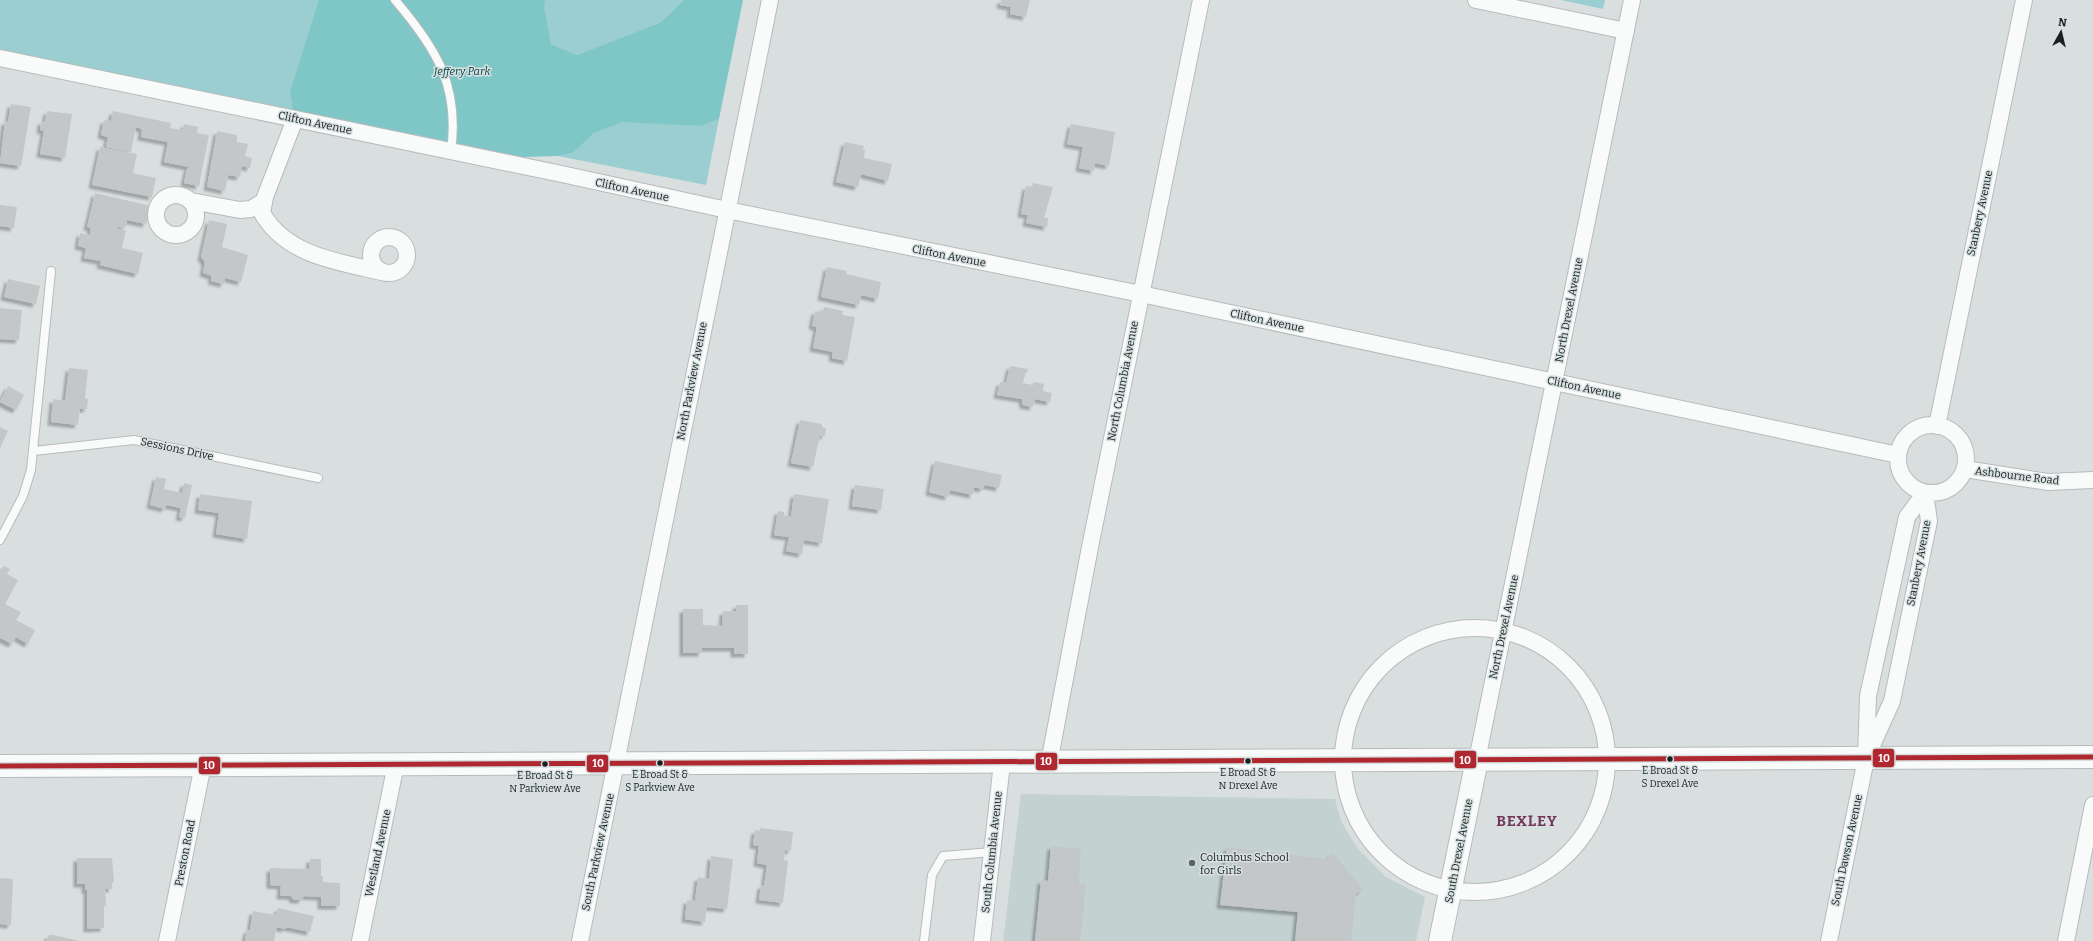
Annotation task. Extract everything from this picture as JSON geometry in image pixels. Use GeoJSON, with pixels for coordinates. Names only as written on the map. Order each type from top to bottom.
{"type":"FeatureCollection","features":[{"type":"Feature","properties":{"kind":"main road"},"geometry":{"type":"LineString","coordinates":[[0,766],[616,763],[1049,763],[1343,760],[2093,757]]}},
{"type":"Feature","properties":{"kind":"main road","name":"South Drexel Avenue"},"geometry":{"type":"LineString","coordinates":[[1440,941],[1477,760]]}},
{"type":"Feature","properties":{"kind":"street","name":"North Parkview Avenue"},"geometry":{"type":"LineString","coordinates":[[616,763],[770,0]]}},
{"type":"Feature","properties":{"kind":"street","name":"North Columbia Avenue"},"geometry":{"type":"LineString","coordinates":[[1049,763],[1090,547],[1200,0]]}},
{"type":"Feature","properties":{"kind":"street"},"geometry":{"type":"LineString","coordinates":[[1476,0],[1626,31]]}},
{"type":"Feature","properties":{"kind":"street","name":"North Drexel Avenue"},"geometry":{"type":"LineString","coordinates":[[1477,760],[1632,0]]}},
{"type":"Feature","properties":{"kind":"street","name":"Stanbery Avenue"},"geometry":{"type":"LineString","coordinates":[[1937,426],[2024,0]]}},
{"type":"Feature","properties":{"kind":"street","name":"Clifton Avenue"},"geometry":{"type":"LineString","coordinates":[[0,58],[451,151],[727,210],[1141,294],[1898,455]]}},
{"type":"Feature","properties":{"kind":"street"},"geometry":{"type":"LineString","coordinates":[[295,119],[264,201],[262,213],[269,226],[283,239],[304,251],[327,259],[386,273]]}},
{"type":"Feature","properties":{"kind":"street"},"geometry":{"type":"LineString","coordinates":[[191,201],[240,210],[251,209],[264,201]]}},
{"type":"Feature","properties":{"kind":"street"},"geometry":{"type":"LineString","coordinates":[[1926,426],[1937,426],[1948,429],[1957,436],[1964,446],[1966,458],[1965,469],[1960,480],[1951,488],[1940,492],[1925,493],[1909,484],[1902,476],[1898,455],[1901,445],[1907,436],[1926,426]]}},
{"type":"Feature","properties":{"kind":"street","name":"Ashbourne Road"},"geometry":{"type":"LineString","coordinates":[[1965,469],[2048,482],[2093,480]]}},
{"type":"Feature","properties":{"kind":"street","name":"Stanbery Avenue"},"geometry":{"type":"LineString","coordinates":[[1866,759],[1892,701],[1929,521],[1925,493]]}},
{"type":"Feature","properties":{"kind":"street","name":"Stanbery Avenue"},"geometry":{"type":"LineString","coordinates":[[1866,759],[1868,696],[1907,518],[1925,493]]}},
{"type":"Feature","properties":{"kind":"street"},"geometry":{"type":"LineString","coordinates":[[1474,628],[1503,632],[1528,639],[1548,651],[1577,677],[1589,694],[1599,716],[1605,735],[1607,760],[1605,786],[1596,814],[1584,836],[1565,857],[1548,871],[1525,882],[1504,888],[1478,892],[1451,890],[1408,874],[1389,861],[1363,831],[1351,806],[1345,783],[1343,760],[1346,731],[1355,703],[1371,678],[1392,657],[1416,642],[1444,631],[1474,628]]}},
{"type":"Feature","properties":{"kind":"street","name":"South Dawson Avenue"},"geometry":{"type":"LineString","coordinates":[[1829,941],[1866,759]]}},
{"type":"Feature","properties":{"kind":"street","name":"South Parkview Avenue"},"geometry":{"type":"LineString","coordinates":[[580,941],[616,763]]}},
{"type":"Feature","properties":{"kind":"street","name":"South Columbia Avenue"},"geometry":{"type":"LineString","coordinates":[[982,941],[1002,763]]}},
{"type":"Feature","properties":{"kind":"street","name":"Westland Avenue"},"geometry":{"type":"LineString","coordinates":[[360,941],[396,764]]}},
{"type":"Feature","properties":{"kind":"street","name":"Preston Road"},"geometry":{"type":"LineString","coordinates":[[167,941],[203,765]]}},
{"type":"Feature","properties":{"kind":"street"},"geometry":{"type":"LineString","coordinates":[[2066,941],[2093,805]]}},
{"type":"Feature","properties":{"kind":"lane"},"geometry":{"type":"LineString","coordinates":[[395,0],[440,63],[450,90],[453,112],[451,151]]}},
{"type":"Feature","properties":{"kind":"lane"},"geometry":{"type":"LineString","coordinates":[[0,540],[23,496],[31,470],[51,270]]}},
{"type":"Feature","properties":{"kind":"lane","name":"Sessions Drive"},"geometry":{"type":"LineString","coordinates":[[34,451],[134,440],[318,478]]}},
{"type":"Feature","properties":{"kind":"lane"},"geometry":{"type":"LineString","coordinates":[[924,941],[927,901],[932,875],[943,856],[992,852]]}},
{"type":"Feature","properties":{"kind":"shaded area","name":"Columbus School for Girls"},"geometry":{"type":"Polygon","coordinates":[[[1021,794],[1335,799],[1341,821],[1358,849],[1386,877],[1425,897],[1416,941],[1003,941],[1021,794]]]}},
{"type":"Feature","properties":{"kind":"green space","name":"Jeffery Park"},"geometry":{"type":"Polygon","coordinates":[[[0,0],[684,0],[661,22],[577,55],[551,44],[543,9],[523,157],[293,110],[91,77],[0,51],[0,0]]]}},
{"type":"Feature","properties":{"kind":"green space"},"geometry":{"type":"Polygon","coordinates":[[[319,0],[545,0],[544,7],[551,44],[577,55],[661,22],[684,0],[743,0],[719,119],[702,126],[622,122],[594,133],[573,153],[558,156],[523,157],[293,110],[290,92],[319,0]]]}},
{"type":"Feature","properties":{"kind":"green space"},"geometry":{"type":"Polygon","coordinates":[[[1561,0],[1605,0],[1603,9],[1561,0]]]}},
{"type":"Feature","properties":{"kind":"green space"},"geometry":{"type":"Polygon","coordinates":[[[719,119],[706,185],[558,156],[573,153],[594,133],[622,121],[702,126],[719,119]]]}},
{"type":"Feature","properties":{"kind":"building"},"geometry":{"type":"Polygon","coordinates":[[[1001,0],[1030,0],[1026,17],[1010,14],[1011,7],[1000,5],[1001,0]]]}},
{"type":"Feature","properties":{"kind":"building"},"geometry":{"type":"Polygon","coordinates":[[[11,104],[31,107],[21,166],[0,163],[5,121],[8,122],[11,104]]]}},
{"type":"Feature","properties":{"kind":"building"},"geometry":{"type":"Polygon","coordinates":[[[47,111],[72,114],[65,158],[40,154],[44,131],[40,130],[41,121],[45,122],[47,111]]]}},
{"type":"Feature","properties":{"kind":"building"},"geometry":{"type":"Polygon","coordinates":[[[113,111],[171,123],[170,128],[183,130],[184,124],[198,127],[197,133],[209,135],[199,186],[184,183],[187,169],[189,167],[164,162],[168,142],[141,137],[142,129],[136,127],[131,152],[106,147],[108,137],[101,135],[104,120],[111,121],[113,111]]]}},
{"type":"Feature","properties":{"kind":"building"},"geometry":{"type":"Polygon","coordinates":[[[1071,124],[1115,132],[1109,166],[1095,163],[1094,171],[1079,168],[1083,147],[1067,144],[1071,124]]]}},
{"type":"Feature","properties":{"kind":"building"},"geometry":{"type":"Polygon","coordinates":[[[217,131],[237,135],[237,142],[248,144],[245,156],[252,158],[250,168],[242,166],[240,177],[228,175],[225,191],[207,187],[217,131]]]}},
{"type":"Feature","properties":{"kind":"building"},"geometry":{"type":"Polygon","coordinates":[[[845,142],[864,146],[864,158],[892,164],[888,181],[861,174],[858,187],[836,182],[845,142]]]}},
{"type":"Feature","properties":{"kind":"building"},"geometry":{"type":"Polygon","coordinates":[[[100,147],[137,154],[133,173],[156,178],[152,197],[92,185],[100,147]]]}},
{"type":"Feature","properties":{"kind":"building"},"geometry":{"type":"Polygon","coordinates":[[[1033,183],[1053,187],[1044,218],[1048,218],[1047,227],[1026,223],[1028,215],[1021,214],[1026,186],[1032,187],[1033,183]]]}},
{"type":"Feature","properties":{"kind":"building"},"geometry":{"type":"Polygon","coordinates":[[[95,193],[151,206],[146,224],[127,220],[125,228],[118,227],[118,229],[126,230],[122,248],[143,253],[138,274],[100,265],[101,261],[84,258],[86,248],[78,246],[80,233],[90,235],[91,228],[87,227],[95,193]]]}},
{"type":"Feature","properties":{"kind":"building"},"geometry":{"type":"Polygon","coordinates":[[[0,205],[17,207],[14,228],[0,226],[0,205]]]}},
{"type":"Feature","properties":{"kind":"building"},"geometry":{"type":"Polygon","coordinates":[[[209,220],[227,224],[222,247],[248,255],[241,282],[225,278],[224,284],[211,281],[212,276],[203,273],[205,262],[201,257],[209,220]]]}},
{"type":"Feature","properties":{"kind":"building"},"geometry":{"type":"Polygon","coordinates":[[[827,267],[847,271],[846,274],[881,282],[878,299],[861,295],[859,305],[821,297],[827,267]]]}},
{"type":"Feature","properties":{"kind":"building"},"geometry":{"type":"Polygon","coordinates":[[[8,279],[40,286],[36,304],[4,297],[8,279]]]}},
{"type":"Feature","properties":{"kind":"building"},"geometry":{"type":"Polygon","coordinates":[[[824,307],[843,311],[842,315],[855,317],[847,361],[832,358],[833,352],[813,348],[817,327],[812,326],[815,311],[823,312],[824,307]]]}},
{"type":"Feature","properties":{"kind":"building"},"geometry":{"type":"Polygon","coordinates":[[[0,308],[22,310],[19,340],[0,339],[0,308]]]}},
{"type":"Feature","properties":{"kind":"building"},"geometry":{"type":"Polygon","coordinates":[[[1010,366],[1028,369],[1027,373],[1025,373],[1023,383],[1033,385],[1034,382],[1044,384],[1043,391],[1052,393],[1050,402],[1035,399],[1033,407],[1023,405],[1022,399],[997,395],[1000,382],[1006,383],[1010,366]]]}},
{"type":"Feature","properties":{"kind":"building"},"geometry":{"type":"Polygon","coordinates":[[[69,368],[88,370],[85,398],[88,399],[87,409],[80,409],[78,425],[51,422],[53,399],[65,401],[69,368]]]}},
{"type":"Feature","properties":{"kind":"building"},"geometry":{"type":"Polygon","coordinates":[[[8,386],[24,395],[16,410],[0,402],[8,386]]]}},
{"type":"Feature","properties":{"kind":"building"},"geometry":{"type":"Polygon","coordinates":[[[800,420],[822,424],[822,427],[826,428],[825,436],[820,435],[813,467],[791,463],[800,420]]]}},
{"type":"Feature","properties":{"kind":"building"},"geometry":{"type":"Polygon","coordinates":[[[0,427],[8,431],[0,448],[0,427]]]}},
{"type":"Feature","properties":{"kind":"building"},"geometry":{"type":"Polygon","coordinates":[[[935,461],[1002,475],[999,488],[985,485],[982,489],[974,487],[973,495],[950,490],[948,497],[929,492],[935,461]]]}},
{"type":"Feature","properties":{"kind":"building"},"geometry":{"type":"Polygon","coordinates":[[[156,477],[166,479],[164,489],[182,493],[184,483],[192,485],[185,518],[179,517],[181,508],[166,505],[165,509],[150,505],[156,477]]]}},
{"type":"Feature","properties":{"kind":"building"},"geometry":{"type":"Polygon","coordinates":[[[855,485],[884,489],[881,510],[852,506],[855,485]]]}},
{"type":"Feature","properties":{"kind":"building"},"geometry":{"type":"Polygon","coordinates":[[[200,494],[252,501],[247,539],[216,534],[219,513],[198,510],[200,494]]]}},
{"type":"Feature","properties":{"kind":"building"},"geometry":{"type":"Polygon","coordinates":[[[794,494],[829,499],[822,543],[804,540],[802,554],[786,551],[789,537],[774,535],[778,511],[784,512],[784,515],[791,517],[794,494]]]}},
{"type":"Feature","properties":{"kind":"building"},"geometry":{"type":"Polygon","coordinates":[[[4,566],[10,569],[7,574],[18,580],[5,604],[21,612],[16,620],[35,630],[28,644],[16,637],[12,644],[0,638],[0,570],[4,566]]]}},
{"type":"Feature","properties":{"kind":"building"},"geometry":{"type":"Polygon","coordinates":[[[736,605],[748,605],[748,654],[734,654],[734,648],[702,648],[702,653],[683,653],[683,609],[703,609],[703,625],[722,626],[723,611],[736,611],[736,605]]]}},
{"type":"Feature","properties":{"kind":"building"},"geometry":{"type":"Polygon","coordinates":[[[760,828],[793,832],[791,851],[785,850],[784,860],[788,861],[783,903],[759,900],[761,885],[764,886],[767,865],[757,863],[759,846],[753,845],[755,830],[760,831],[760,828]]]}},
{"type":"Feature","properties":{"kind":"building"},"geometry":{"type":"Polygon","coordinates":[[[1051,846],[1081,849],[1079,884],[1086,885],[1080,941],[1035,941],[1041,880],[1048,881],[1051,846]]]}},
{"type":"Feature","properties":{"kind":"building"},"geometry":{"type":"Polygon","coordinates":[[[1227,847],[1327,859],[1333,853],[1363,889],[1356,894],[1351,941],[1295,941],[1298,912],[1220,905],[1227,847]]]}},
{"type":"Feature","properties":{"kind":"building"},"geometry":{"type":"Polygon","coordinates":[[[711,856],[733,859],[727,909],[707,907],[705,922],[685,919],[687,900],[695,901],[698,877],[709,879],[711,856]]]}},
{"type":"Feature","properties":{"kind":"building"},"geometry":{"type":"Polygon","coordinates":[[[77,858],[112,858],[114,881],[112,883],[112,889],[105,889],[106,906],[104,906],[104,928],[87,929],[87,890],[85,890],[85,884],[77,884],[77,858]]]}},
{"type":"Feature","properties":{"kind":"building"},"geometry":{"type":"Polygon","coordinates":[[[310,859],[321,859],[321,876],[323,876],[323,882],[340,883],[340,906],[321,906],[321,897],[304,896],[301,900],[294,900],[291,896],[280,896],[281,886],[270,885],[270,868],[309,869],[310,859]]]}},
{"type":"Feature","properties":{"kind":"building"},"geometry":{"type":"Polygon","coordinates":[[[0,878],[13,879],[11,925],[0,924],[0,878]]]}},
{"type":"Feature","properties":{"kind":"building"},"geometry":{"type":"Polygon","coordinates":[[[278,908],[314,916],[310,932],[286,927],[285,929],[277,927],[277,925],[274,941],[245,941],[247,930],[250,930],[253,911],[276,915],[278,908]]]}},
{"type":"Feature","properties":{"kind":"building"},"geometry":{"type":"Polygon","coordinates":[[[49,935],[54,935],[79,941],[46,941],[49,935]]]}},
{"type":"Feature","properties":{"kind":"transit line","name":"10"},"geometry":{"type":"LineString","coordinates":[[0,766],[2093,757]]}},
{"type":"Feature","properties":{"kind":"place","name":"E Broad St & S Drexel Ave"},"geometry":{"type":"Point","coordinates":[1670,759]}},
{"type":"Feature","properties":{"kind":"place","name":"E Broad St & N Drexel Ave"},"geometry":{"type":"Point","coordinates":[1248,761]}},
{"type":"Feature","properties":{"kind":"place","name":"E Broad St & S Parkview Ave"},"geometry":{"type":"Point","coordinates":[660,763]}},
{"type":"Feature","properties":{"kind":"place","name":"E Broad St & N Parkview Ave"},"geometry":{"type":"Point","coordinates":[545,764]}},
{"type":"Feature","properties":{"kind":"place","name":"Columbus School for Girls"},"geometry":{"type":"Point","coordinates":[1192,863]}},
{"type":"Feature","properties":{"kind":"district","name":"BEXLEY"},"geometry":{"type":"Point","coordinates":[1527,821]}}]}
